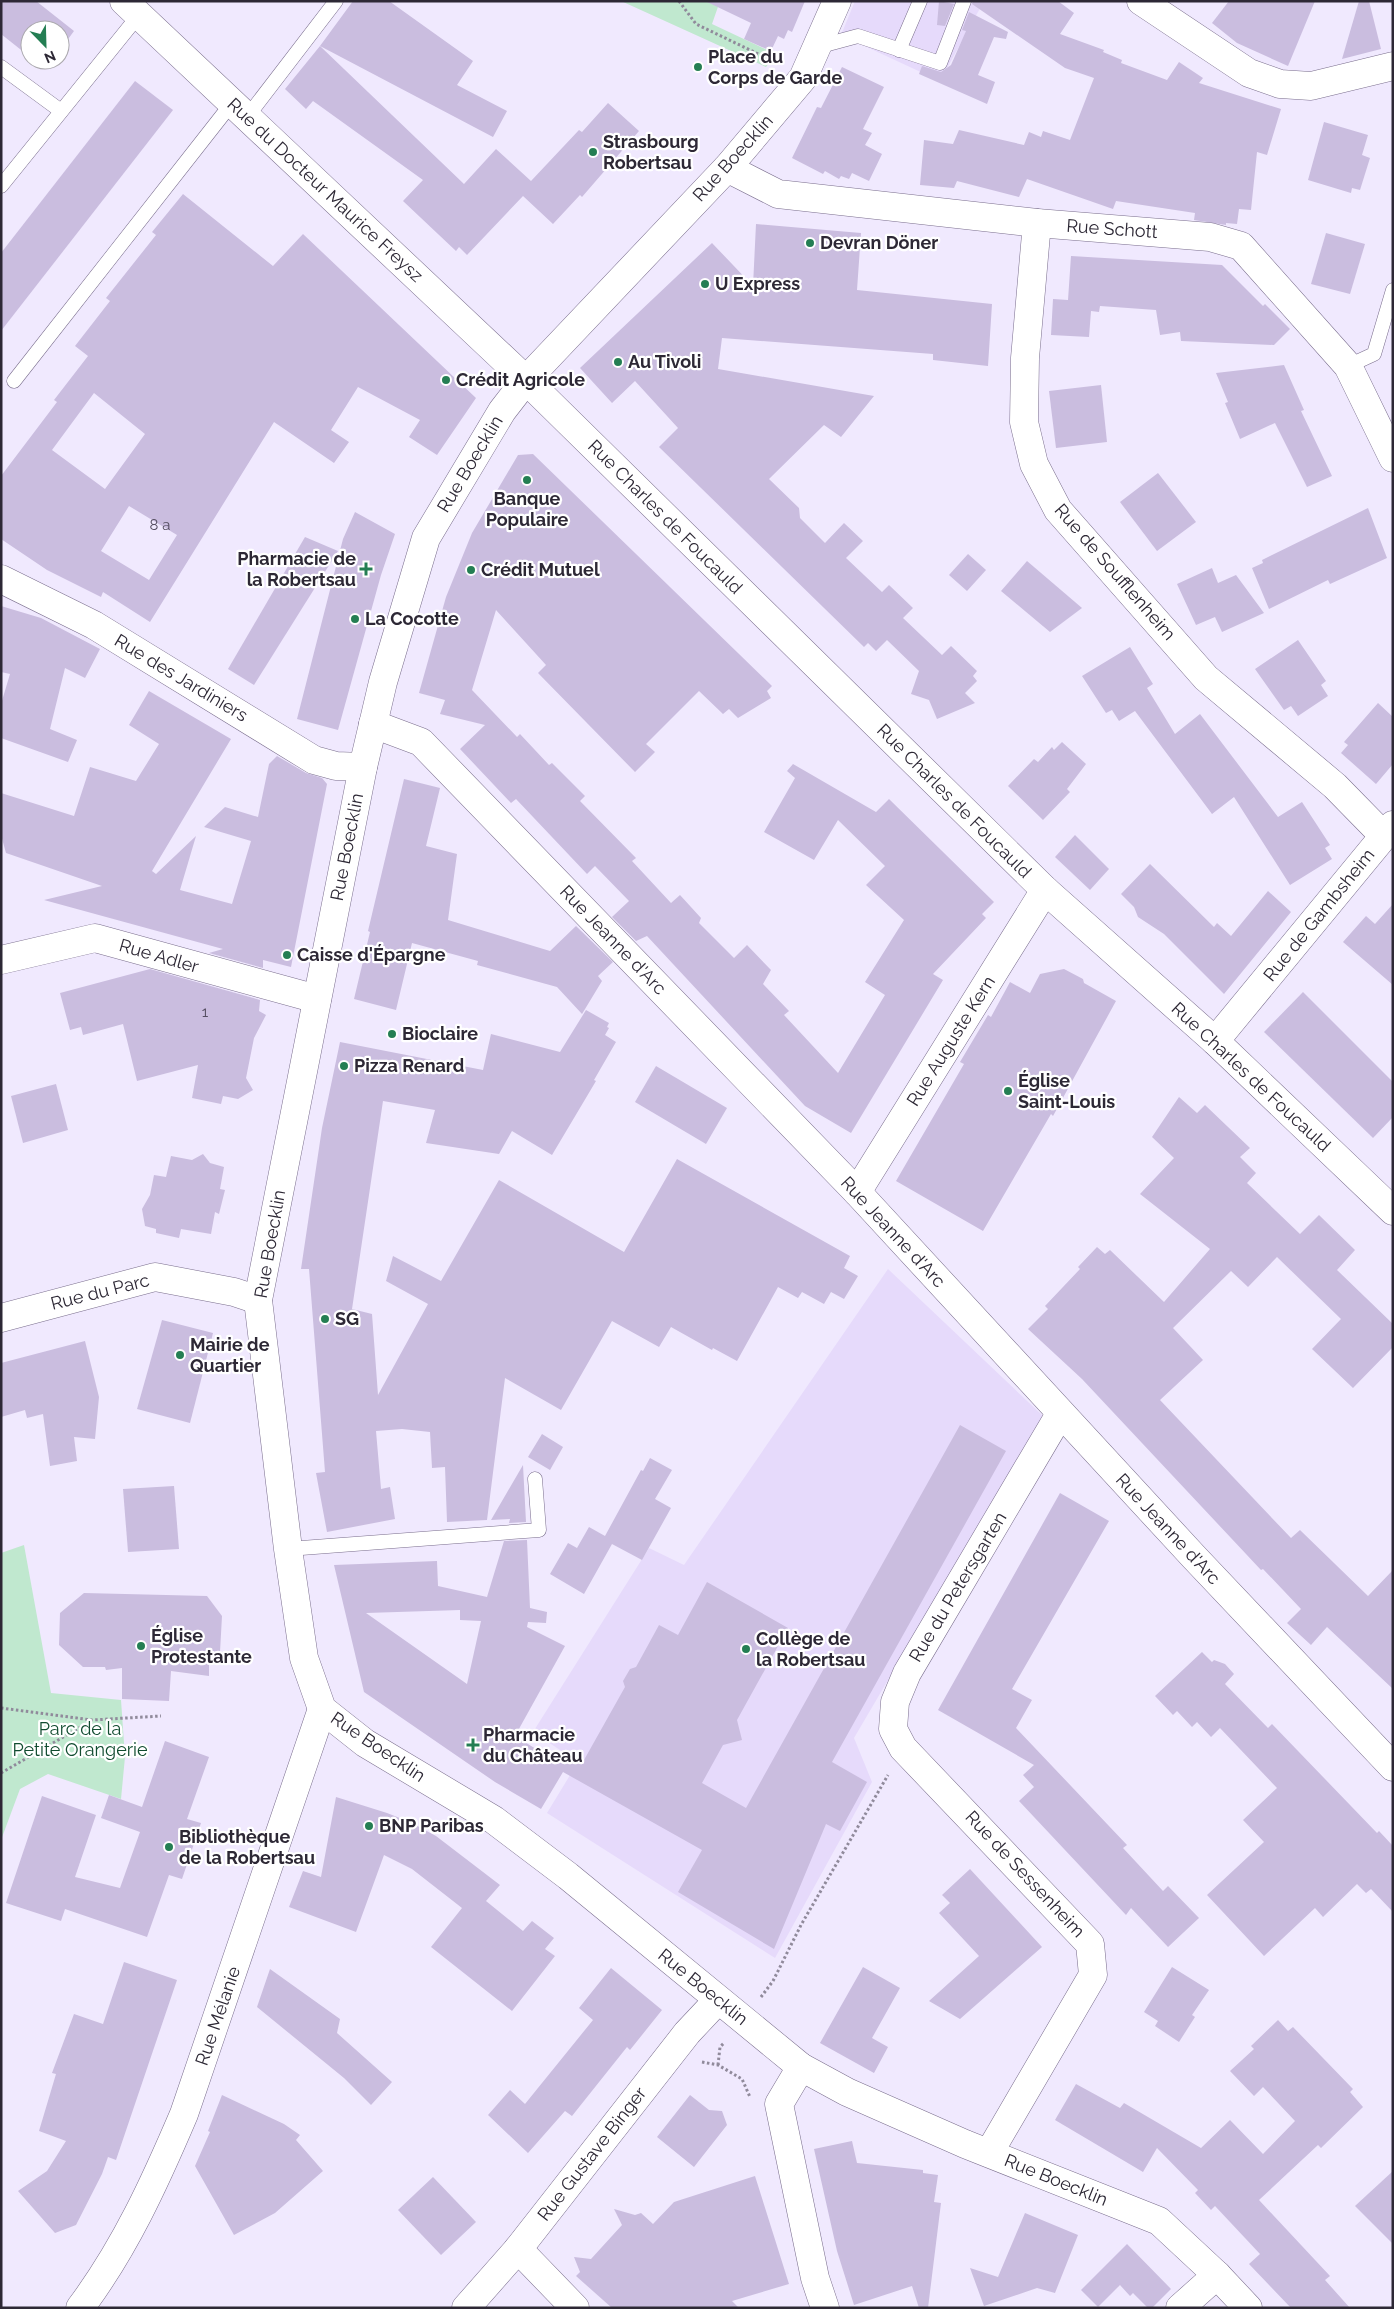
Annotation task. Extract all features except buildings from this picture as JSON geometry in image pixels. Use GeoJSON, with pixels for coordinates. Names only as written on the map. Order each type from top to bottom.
{"type":"FeatureCollection","features":[{"type":"Feature","properties":{"kind":"street","name":"Rue Boecklin"},"geometry":{"type":"LineString","coordinates":[[838,1],[803,78],[727,168],[526,380],[502,411],[426,538],[383,682],[363,766],[258,1300],[288,1549],[304,1658],[322,1709],[365,1743],[494,1820],[568,1876],[801,2067],[848,2092],[989,2153],[1159,2222],[1217,2274],[1248,2308]]}},
{"type":"Feature","properties":{"kind":"street"},"geometry":{"type":"LineString","coordinates":[[1141,1],[1249,73],[1280,84],[1311,86],[1393,66]]}},
{"type":"Feature","properties":{"kind":"street","name":"Rue du Docteur Maurice Freysz"},"geometry":{"type":"LineString","coordinates":[[132,8],[526,380]]}},
{"type":"Feature","properties":{"kind":"street","name":"Rue Schott"},"geometry":{"type":"LineString","coordinates":[[727,168],[778,194],[1037,223],[1210,237],[1242,246],[1348,366],[1393,458]]}},
{"type":"Feature","properties":{"kind":"street","name":"Rue de Soufflenheim"},"geometry":{"type":"LineString","coordinates":[[1037,223],[1025,358],[1024,422],[1034,464],[1058,510],[1206,678],[1388,830]]}},
{"type":"Feature","properties":{"kind":"street","name":"Rue Charles de Foucauld"},"geometry":{"type":"LineString","coordinates":[[526,380],[1045,890],[1215,1041],[1393,1211]]}},
{"type":"Feature","properties":{"kind":"street","name":"Rue des Jardiniers"},"geometry":{"type":"LineString","coordinates":[[1,579],[94,625],[314,760],[336,766],[363,766]]}},
{"type":"Feature","properties":{"kind":"street","name":"Rue Jeanne d'Arc"},"geometry":{"type":"LineString","coordinates":[[373,724],[421,742],[857,1192],[1060,1414],[1393,1767]]}},
{"type":"Feature","properties":{"kind":"street","name":"Rue de Gambsheim"},"geometry":{"type":"LineString","coordinates":[[1215,1041],[1388,830]]}},
{"type":"Feature","properties":{"kind":"street","name":"Rue Auguste Kern"},"geometry":{"type":"LineString","coordinates":[[857,1192],[1045,890]]}},
{"type":"Feature","properties":{"kind":"street","name":"Rue Adler"},"geometry":{"type":"LineString","coordinates":[[1,960],[95,938],[317,999]]}},
{"type":"Feature","properties":{"kind":"street","name":"Rue du Parc"},"geometry":{"type":"LineString","coordinates":[[1,1318],[155,1277],[234,1292],[258,1300]]}},
{"type":"Feature","properties":{"kind":"street","name":"Rue du Petersgarten"},"geometry":{"type":"LineString","coordinates":[[911,1756],[893,1729],[895,1702],[907,1673],[1060,1414]]}},
{"type":"Feature","properties":{"kind":"street","name":"Rue Mélanie"},"geometry":{"type":"LineString","coordinates":[[80,2308],[129,2234],[157,2177],[184,2114],[322,1709]]}},
{"type":"Feature","properties":{"kind":"street","name":"Rue de Sessenheim"},"geometry":{"type":"LineString","coordinates":[[911,1756],[1090,1944],[1093,1975],[989,2153]]}},
{"type":"Feature","properties":{"kind":"street","name":"Rue Gustave Binger"},"geometry":{"type":"LineString","coordinates":[[466,2308],[518,2249],[687,2033],[718,2000]]}},
{"type":"Feature","properties":{"kind":"street"},"geometry":{"type":"LineString","coordinates":[[801,2067],[779,2104],[815,2278],[825,2308]]}},
{"type":"Feature","properties":{"kind":"street"},"geometry":{"type":"LineString","coordinates":[[518,2249],[575,2308]]}},
{"type":"Feature","properties":{"kind":"street"},"geometry":{"type":"LineString","coordinates":[[1180,2308],[1217,2274]]}},
{"type":"Feature","properties":{"kind":"lane"},"geometry":{"type":"LineString","coordinates":[[14,382],[240,110],[336,1]]}},
{"type":"Feature","properties":{"kind":"lane"},"geometry":{"type":"LineString","coordinates":[[899,50],[920,1]]}},
{"type":"Feature","properties":{"kind":"lane"},"geometry":{"type":"LineString","coordinates":[[817,47],[858,36],[940,64],[964,1]]}},
{"type":"Feature","properties":{"kind":"lane"},"geometry":{"type":"LineString","coordinates":[[1,186],[61,112],[132,8]]}},
{"type":"Feature","properties":{"kind":"lane"},"geometry":{"type":"LineString","coordinates":[[1,67],[61,112]]}},
{"type":"Feature","properties":{"kind":"lane"},"geometry":{"type":"LineString","coordinates":[[1348,366],[1374,354],[1393,290]]}},
{"type":"Feature","properties":{"kind":"lane"},"geometry":{"type":"LineString","coordinates":[[288,1549],[539,1530],[536,1480]]}},
{"type":"Feature","properties":{"kind":"path"},"geometry":{"type":"LineString","coordinates":[[679,1],[678,3],[696,24],[803,78]]}},
{"type":"Feature","properties":{"kind":"path"},"geometry":{"type":"LineString","coordinates":[[1,1708],[92,1720],[161,1716]]}},
{"type":"Feature","properties":{"kind":"path"},"geometry":{"type":"LineString","coordinates":[[1,1773],[92,1720]]}},
{"type":"Feature","properties":{"kind":"path"},"geometry":{"type":"LineString","coordinates":[[718,2064],[720,2047],[773,1981],[801,1925],[911,1756]]}},
{"type":"Feature","properties":{"kind":"path"},"geometry":{"type":"LineString","coordinates":[[670,2054],[718,2064],[742,2079],[754,2105],[781,2114]]}},
{"type":"Feature","properties":{"kind":"shaded area"},"geometry":{"type":"Polygon","coordinates":[[[855,1],[984,1],[940,81],[841,35],[855,1]]]}},
{"type":"Feature","properties":{"kind":"shaded area","name":"Collège de la Robertsau"},"geometry":{"type":"Polygon","coordinates":[[[888,1269],[1043,1416],[854,1738],[872,1782],[775,1958],[547,1813],[578,1762],[533,1732],[649,1548],[684,1565],[888,1269]]]}},
{"type":"Feature","properties":{"kind":"green space"},"geometry":{"type":"Polygon","coordinates":[[[621,1],[720,1],[712,24],[776,54],[766,67],[621,1]]]}},
{"type":"Feature","properties":{"kind":"green space","name":"Parc de la Petite Orangerie"},"geometry":{"type":"Polygon","coordinates":[[[24,1545],[51,1693],[121,1700],[125,1757],[121,1799],[48,1774],[20,1789],[1,1840],[1,1553],[24,1545]]]}},
{"type":"Feature","properties":{"kind":"place","name":"Place du Corps de Garde"},"geometry":{"type":"Point","coordinates":[698,67]}},
{"type":"Feature","properties":{"kind":"place","name":"Strasbourg Robertsau"},"geometry":{"type":"Point","coordinates":[593,152]}},
{"type":"Feature","properties":{"kind":"place","name":"Devran Döner"},"geometry":{"type":"Point","coordinates":[810,243]}},
{"type":"Feature","properties":{"kind":"place","name":"U Express"},"geometry":{"type":"Point","coordinates":[705,284]}},
{"type":"Feature","properties":{"kind":"place","name":"Au Tivoli"},"geometry":{"type":"Point","coordinates":[618,362]}},
{"type":"Feature","properties":{"kind":"place","name":"Crédit Agricole"},"geometry":{"type":"Point","coordinates":[446,380]}},
{"type":"Feature","properties":{"kind":"place","name":"Banque Populaire"},"geometry":{"type":"Point","coordinates":[527,480]}},
{"type":"Feature","properties":{"kind":"place","name":"Pharmacie de la Robertsau"},"geometry":{"type":"Point","coordinates":[366,569]}},
{"type":"Feature","properties":{"kind":"place","name":"Crédit Mutuel"},"geometry":{"type":"Point","coordinates":[471,570]}},
{"type":"Feature","properties":{"kind":"place","name":"La Cocotte"},"geometry":{"type":"Point","coordinates":[355,619]}},
{"type":"Feature","properties":{"kind":"place","name":"Caisse d'Épargne"},"geometry":{"type":"Point","coordinates":[287,955]}},
{"type":"Feature","properties":{"kind":"place","name":"Bioclaire"},"geometry":{"type":"Point","coordinates":[392,1034]}},
{"type":"Feature","properties":{"kind":"place","name":"Pizza Renard"},"geometry":{"type":"Point","coordinates":[344,1066]}},
{"type":"Feature","properties":{"kind":"place","name":"Église Saint-Louis"},"geometry":{"type":"Point","coordinates":[1008,1091]}},
{"type":"Feature","properties":{"kind":"place","name":"SG"},"geometry":{"type":"Point","coordinates":[325,1319]}},
{"type":"Feature","properties":{"kind":"place","name":"Mairie de Quartier"},"geometry":{"type":"Point","coordinates":[180,1355]}},
{"type":"Feature","properties":{"kind":"place","name":"Église Protestante"},"geometry":{"type":"Point","coordinates":[141,1646]}},
{"type":"Feature","properties":{"kind":"place","name":"Collège de la Robertsau"},"geometry":{"type":"Point","coordinates":[746,1649]}},
{"type":"Feature","properties":{"kind":"place","name":"Pharmacie du Château"},"geometry":{"type":"Point","coordinates":[473,1745]}},
{"type":"Feature","properties":{"kind":"place","name":"BNP Paribas"},"geometry":{"type":"Point","coordinates":[369,1826]}},
{"type":"Feature","properties":{"kind":"place","name":"Bibliothèque de la Robertsau"},"geometry":{"type":"Point","coordinates":[169,1847]}}]}
